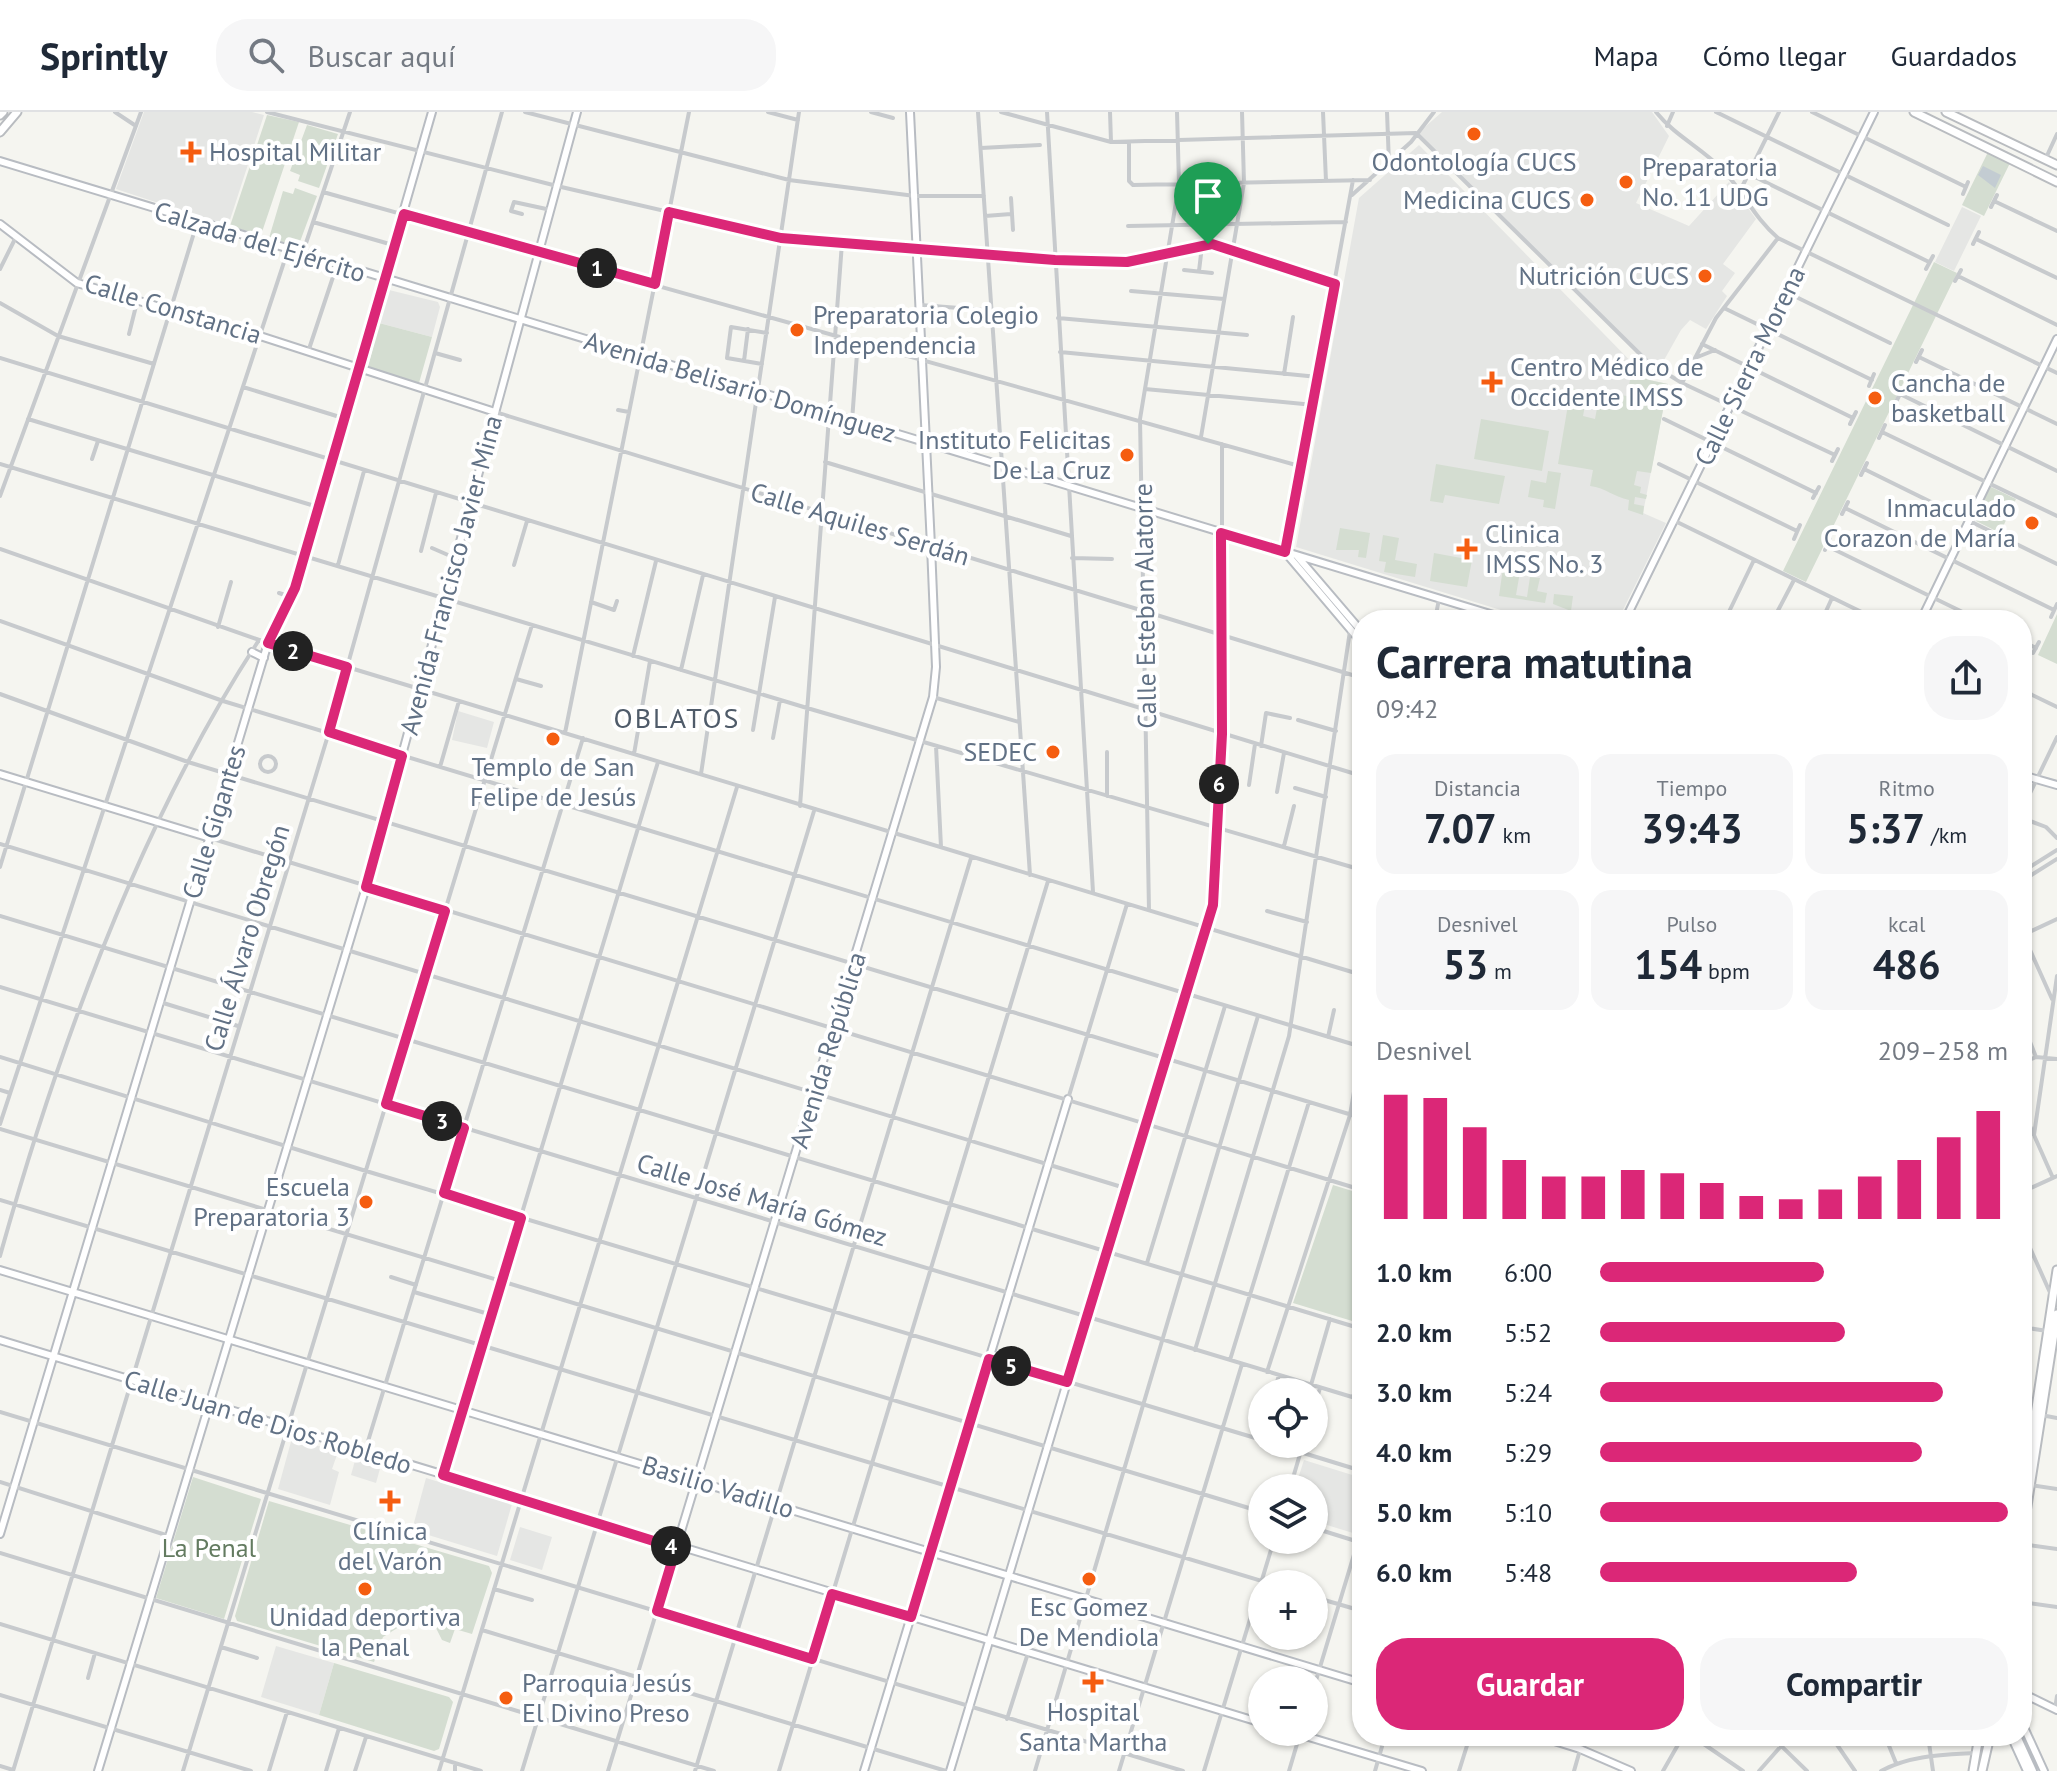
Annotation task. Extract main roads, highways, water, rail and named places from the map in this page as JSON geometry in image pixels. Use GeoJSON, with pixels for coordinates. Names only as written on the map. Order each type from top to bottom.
{"type":"FeatureCollection","features":[{"type":"Feature","properties":{"kind":"main road"},"geometry":{"type":"LineString","coordinates":[[0,132],[17,112]]}},
{"type":"Feature","properties":{"kind":"main road"},"geometry":{"type":"LineString","coordinates":[[1914,112],[2057,182]]}},
{"type":"Feature","properties":{"kind":"main road"},"geometry":{"type":"LineString","coordinates":[[1946,112],[2057,165]]}},
{"type":"Feature","properties":{"kind":"main road"},"geometry":{"type":"LineString","coordinates":[[2032,1441],[2049,1369],[2048,1331],[2057,1270]]}},
{"type":"Feature","properties":{"kind":"main road"},"geometry":{"type":"LineString","coordinates":[[2032,1461],[2057,1314]]}},
{"type":"Feature","properties":{"kind":"main road"},"geometry":{"type":"LineString","coordinates":[[1973,1771],[1977,1746]]}},
{"type":"Feature","properties":{"kind":"main road"},"geometry":{"type":"LineString","coordinates":[[1982,1771],[1988,1746]]}},
{"type":"Feature","properties":{"kind":"place","name":"Odontología CUCS"},"geometry":{"type":"Point","coordinates":[1474,134]}},
{"type":"Feature","properties":{"kind":"place","name":"Hospital Militar"},"geometry":{"type":"Point","coordinates":[191,152]}},
{"type":"Feature","properties":{"kind":"place","name":"Preparatoria No. 11 UDG"},"geometry":{"type":"Point","coordinates":[1626,182]}},
{"type":"Feature","properties":{"kind":"place","name":"Medicina CUCS"},"geometry":{"type":"Point","coordinates":[1587,200]}},
{"type":"Feature","properties":{"kind":"place","name":"Nutrición CUCS"},"geometry":{"type":"Point","coordinates":[1705,276]}},
{"type":"Feature","properties":{"kind":"place","name":"Preparatoria Colegio Independencia"},"geometry":{"type":"Point","coordinates":[797,330]}},
{"type":"Feature","properties":{"kind":"place","name":"Centro Médico de Occidente IMSS"},"geometry":{"type":"Point","coordinates":[1492,382]}},
{"type":"Feature","properties":{"kind":"place","name":"Cancha de basketball"},"geometry":{"type":"Point","coordinates":[1875,398]}},
{"type":"Feature","properties":{"kind":"place","name":"Instituto Felicitas De La Cruz"},"geometry":{"type":"Point","coordinates":[1127,455]}},
{"type":"Feature","properties":{"kind":"place","name":"Inmaculado Corazon de María"},"geometry":{"type":"Point","coordinates":[2032,523]}},
{"type":"Feature","properties":{"kind":"place","name":"Clinica IMSS No. 3"},"geometry":{"type":"Point","coordinates":[1467,549]}},
{"type":"Feature","properties":{"kind":"place","name":"Templo de San Felipe de Jesús"},"geometry":{"type":"Point","coordinates":[553,739]}},
{"type":"Feature","properties":{"kind":"place","name":"SEDEC"},"geometry":{"type":"Point","coordinates":[1053,752]}},
{"type":"Feature","properties":{"kind":"place","name":"Escuela Preparatoria 3"},"geometry":{"type":"Point","coordinates":[366,1202]}},
{"type":"Feature","properties":{"kind":"place","name":"Clínica del Varón"},"geometry":{"type":"Point","coordinates":[390,1501]}},
{"type":"Feature","properties":{"kind":"place","name":"Esc Gomez De Mendiola"},"geometry":{"type":"Point","coordinates":[1089,1579]}},
{"type":"Feature","properties":{"kind":"place","name":"Unidad deportiva la Penal"},"geometry":{"type":"Point","coordinates":[365,1589]}},
{"type":"Feature","properties":{"kind":"place","name":"Hospital Santa Martha"},"geometry":{"type":"Point","coordinates":[1093,1682]}},
{"type":"Feature","properties":{"kind":"place","name":"Parroquia Jesús El Divino Preso"},"geometry":{"type":"Point","coordinates":[506,1698]}},
{"type":"Feature","properties":{"kind":"district","name":"OBLATOS"},"geometry":{"type":"Point","coordinates":[677,718]}},
{"type":"Feature","properties":{"kind":"park label","name":"La Penal"},"geometry":{"type":"Point","coordinates":[209,1548]}}]}
